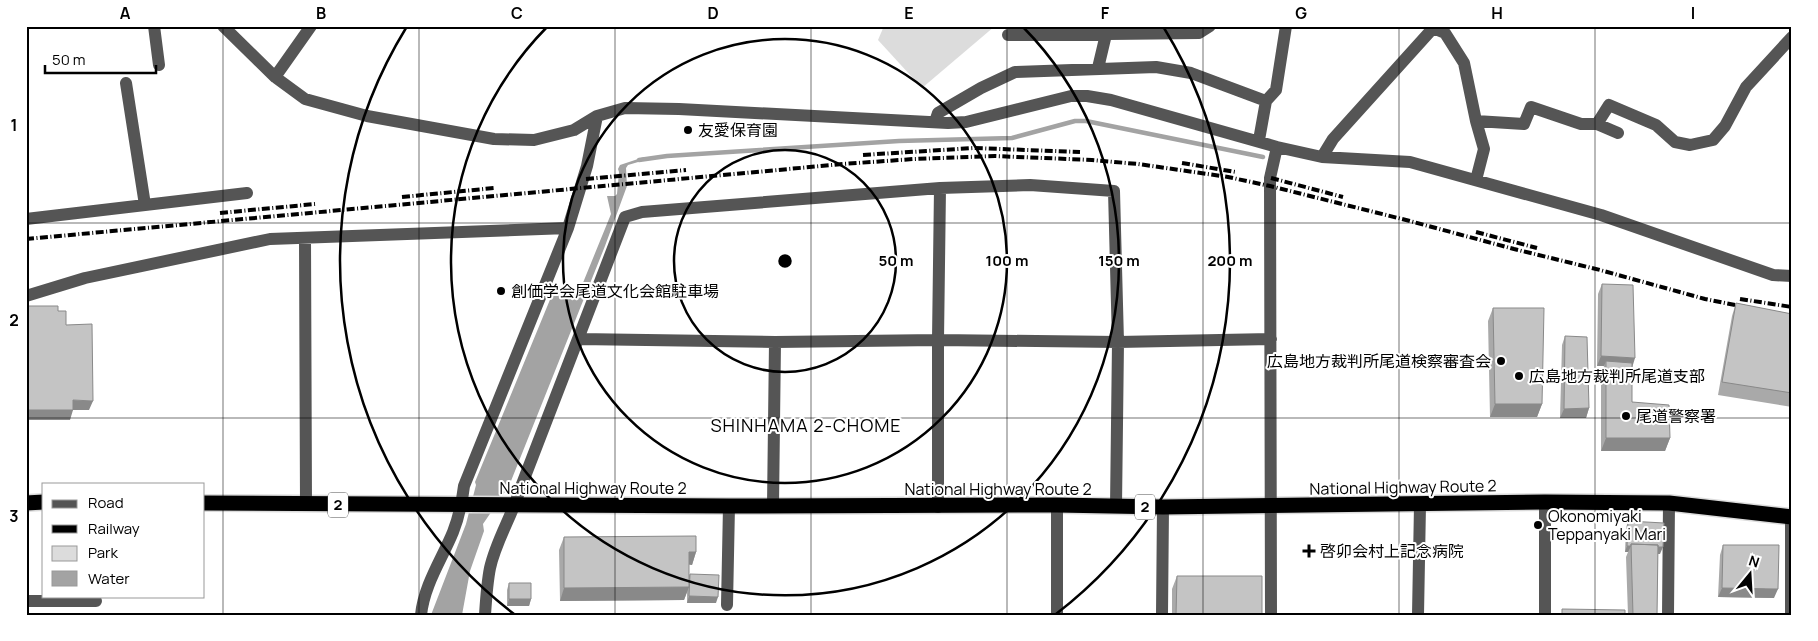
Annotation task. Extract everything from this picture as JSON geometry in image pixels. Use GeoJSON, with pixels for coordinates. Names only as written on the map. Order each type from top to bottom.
{"type":"FeatureCollection","features":[{"type":"Feature","properties":{"kind":"highway"},"geometry":{"type":"LineString","coordinates":[[26,503],[42,502]]}},
{"type":"Feature","properties":{"kind":"highway","name":"National Highway Route 2"},"geometry":{"type":"LineString","coordinates":[[205,503],[515,506],[773,505],[938,507],[1057,505],[1163,507],[1545,502],[1669,504],[1792,517]]}},
{"type":"Feature","properties":{"kind":"street"},"geometry":{"type":"LineString","coordinates":[[154,26],[159,65]]}},
{"type":"Feature","properties":{"kind":"street"},"geometry":{"type":"LineString","coordinates":[[223,26],[276,77],[305,99],[367,116],[494,138],[534,140],[574,130],[597,116],[624,108],[966,122],[1071,96],[1086,96],[1111,100],[1322,157],[1410,162],[1601,215],[1773,275],[1792,276]]}},
{"type":"Feature","properties":{"kind":"street"},"geometry":{"type":"LineString","coordinates":[[276,77],[311,26]]}},
{"type":"Feature","properties":{"kind":"street"},"geometry":{"type":"LineString","coordinates":[[1008,35],[1107,30],[1198,33],[1210,26]]}},
{"type":"Feature","properties":{"kind":"street"},"geometry":{"type":"LineString","coordinates":[[1259,140],[1266,101],[1276,90],[1286,26]]}},
{"type":"Feature","properties":{"kind":"street"},"geometry":{"type":"LineString","coordinates":[[1322,157],[1332,139],[1434,27],[1445,33],[1464,63],[1484,149],[1476,180]]}},
{"type":"Feature","properties":{"kind":"street"},"geometry":{"type":"LineString","coordinates":[[1098,68],[1107,30]]}},
{"type":"Feature","properties":{"kind":"street"},"geometry":{"type":"LineString","coordinates":[[1597,124],[1609,105],[1656,126],[1675,142],[1690,145],[1713,140],[1725,126],[1746,87],[1792,37]]}},
{"type":"Feature","properties":{"kind":"street"},"geometry":{"type":"LineString","coordinates":[[935,122],[938,113],[1015,72],[1156,67],[1191,73],[1266,101]]}},
{"type":"Feature","properties":{"kind":"street"},"geometry":{"type":"LineString","coordinates":[[126,83],[145,205]]}},
{"type":"Feature","properties":{"kind":"street"},"geometry":{"type":"LineString","coordinates":[[1476,121],[1524,124],[1531,107],[1581,124],[1597,124],[1618,133]]}},
{"type":"Feature","properties":{"kind":"street"},"geometry":{"type":"LineString","coordinates":[[421,615],[422,600],[467,505],[464,486],[568,228],[587,166],[597,116]]}},
{"type":"Feature","properties":{"kind":"street"},"geometry":{"type":"LineString","coordinates":[[1272,615],[1270,178],[1277,146]]}},
{"type":"Feature","properties":{"kind":"street"},"geometry":{"type":"LineString","coordinates":[[484,615],[490,568],[625,217],[642,212],[940,188],[1030,185],[1114,191],[1118,342],[1116,506]]}},
{"type":"Feature","properties":{"kind":"street"},"geometry":{"type":"LineString","coordinates":[[938,507],[940,188]]}},
{"type":"Feature","properties":{"kind":"street"},"geometry":{"type":"LineString","coordinates":[[26,219],[247,193]]}},
{"type":"Feature","properties":{"kind":"street"},"geometry":{"type":"LineString","coordinates":[[26,296],[85,278],[270,239],[568,228]]}},
{"type":"Feature","properties":{"kind":"street"},"geometry":{"type":"LineString","coordinates":[[305,238],[306,505]]}},
{"type":"Feature","properties":{"kind":"street"},"geometry":{"type":"LineString","coordinates":[[579,339],[775,342],[938,340],[1118,342],[1271,339]]}},
{"type":"Feature","properties":{"kind":"street"},"geometry":{"type":"LineString","coordinates":[[773,505],[775,342]]}},
{"type":"Feature","properties":{"kind":"street"},"geometry":{"type":"LineString","coordinates":[[1545,502],[1545,615]]}},
{"type":"Feature","properties":{"kind":"street"},"geometry":{"type":"LineString","coordinates":[[1418,615],[1420,504]]}},
{"type":"Feature","properties":{"kind":"street"},"geometry":{"type":"LineString","coordinates":[[1668,615],[1669,504]]}},
{"type":"Feature","properties":{"kind":"street"},"geometry":{"type":"LineString","coordinates":[[1057,505],[1057,615]]}},
{"type":"Feature","properties":{"kind":"street"},"geometry":{"type":"LineString","coordinates":[[728,606],[729,506]]}},
{"type":"Feature","properties":{"kind":"street"},"geometry":{"type":"LineString","coordinates":[[1162,615],[1163,507]]}},
{"type":"Feature","properties":{"kind":"street"},"geometry":{"type":"LineString","coordinates":[[1792,517],[1792,615]]}},
{"type":"Feature","properties":{"kind":"street"},"geometry":{"type":"LineString","coordinates":[[26,601],[96,599],[96,615]]}},
{"type":"Feature","properties":{"kind":"green space"},"geometry":{"type":"Polygon","coordinates":[[[884,26],[995,26],[922,88],[878,40],[884,26]]]}},
{"type":"Feature","properties":{"kind":"water"},"geometry":{"type":"Polygon","coordinates":[[[644,157],[645,160],[628,165],[626,168],[627,186],[605,246],[509,486],[483,524],[484,531],[470,571],[462,615],[431,615],[466,524],[476,485],[475,482],[556,285],[578,295],[611,214],[607,196],[615,196],[617,194],[618,169],[620,165],[644,157]]]}},
{"type":"Feature","properties":{"kind":"building"},"geometry":{"type":"Polygon","coordinates":[[[1602,284],[1633,285],[1635,358],[1601,356],[1602,284]]]}},
{"type":"Feature","properties":{"kind":"building"},"geometry":{"type":"Polygon","coordinates":[[[1736,303],[1792,314],[1792,393],[1722,382],[1736,303]]]}},
{"type":"Feature","properties":{"kind":"building"},"geometry":{"type":"Polygon","coordinates":[[[26,306],[58,306],[58,311],[66,311],[66,325],[92,324],[93,401],[73,400],[73,410],[26,410],[26,306]]]}},
{"type":"Feature","properties":{"kind":"building"},"geometry":{"type":"Polygon","coordinates":[[[1493,308],[1544,308],[1542,404],[1495,404],[1493,308]]]}},
{"type":"Feature","properties":{"kind":"building"},"geometry":{"type":"Polygon","coordinates":[[[1565,336],[1587,337],[1589,408],[1564,409],[1565,336]]]}},
{"type":"Feature","properties":{"kind":"building"},"geometry":{"type":"Polygon","coordinates":[[[1606,361],[1632,363],[1632,402],[1669,405],[1670,438],[1606,438],[1606,361]]]}},
{"type":"Feature","properties":{"kind":"building"},"geometry":{"type":"Polygon","coordinates":[[[1628,521],[1664,523],[1663,547],[1658,547],[1658,545],[1631,544],[1631,546],[1627,546],[1628,521]]]}},
{"type":"Feature","properties":{"kind":"building"},"geometry":{"type":"Polygon","coordinates":[[[696,536],[696,552],[689,552],[689,587],[564,588],[564,537],[696,536]]]}},
{"type":"Feature","properties":{"kind":"building"},"geometry":{"type":"Polygon","coordinates":[[[1631,544],[1658,545],[1657,615],[1633,615],[1631,544]]]}},
{"type":"Feature","properties":{"kind":"building"},"geometry":{"type":"Polygon","coordinates":[[[1723,545],[1779,545],[1778,589],[1722,588],[1723,545]]]}},
{"type":"Feature","properties":{"kind":"building"},"geometry":{"type":"Polygon","coordinates":[[[690,574],[719,575],[718,597],[689,596],[690,574]]]}},
{"type":"Feature","properties":{"kind":"building"},"geometry":{"type":"Polygon","coordinates":[[[1177,576],[1262,576],[1262,615],[1176,615],[1177,576]]]}},
{"type":"Feature","properties":{"kind":"building"},"geometry":{"type":"Polygon","coordinates":[[[509,583],[531,583],[531,599],[509,599],[509,583]]]}},
{"type":"Feature","properties":{"kind":"building"},"geometry":{"type":"Polygon","coordinates":[[[1562,609],[1625,610],[1625,615],[1562,615],[1562,609]]]}},
{"type":"Feature","properties":{"kind":"waterway"},"geometry":{"type":"LineString","coordinates":[[639,160],[667,156],[899,141],[1012,138],[1075,121],[1086,121],[1263,157]]}},
{"type":"Feature","properties":{"kind":"railway"},"geometry":{"type":"LineString","coordinates":[[863,155],[974,148],[1080,152]]}},
{"type":"Feature","properties":{"kind":"railway"},"geometry":{"type":"LineString","coordinates":[[26,239],[843,164],[995,156],[1138,164],[1228,177],[1406,220],[1705,299],[1750,308]]}},
{"type":"Feature","properties":{"kind":"railway"},"geometry":{"type":"LineString","coordinates":[[1182,163],[1236,172]]}},
{"type":"Feature","properties":{"kind":"railway"},"geometry":{"type":"LineString","coordinates":[[586,179],[686,170]]}},
{"type":"Feature","properties":{"kind":"railway"},"geometry":{"type":"LineString","coordinates":[[1271,178],[1343,197]]}},
{"type":"Feature","properties":{"kind":"railway"},"geometry":{"type":"LineString","coordinates":[[402,197],[494,188]]}},
{"type":"Feature","properties":{"kind":"railway"},"geometry":{"type":"LineString","coordinates":[[220,213],[315,204]]}},
{"type":"Feature","properties":{"kind":"railway"},"geometry":{"type":"LineString","coordinates":[[1476,232],[1537,248]]}},
{"type":"Feature","properties":{"kind":"railway"},"geometry":{"type":"LineString","coordinates":[[1740,299],[1792,307]]}},
{"type":"Feature","properties":{"kind":"place","name":"友愛保育園"},"geometry":{"type":"Point","coordinates":[688,130]}},
{"type":"Feature","properties":{"kind":"place","name":"創価学会尾道文化会館駐車場"},"geometry":{"type":"Point","coordinates":[501,291]}},
{"type":"Feature","properties":{"kind":"place","name":"広島地方裁判所尾道検察審査会"},"geometry":{"type":"Point","coordinates":[1501,361]}},
{"type":"Feature","properties":{"kind":"place","name":"広島地方裁判所尾道支部"},"geometry":{"type":"Point","coordinates":[1519,376]}},
{"type":"Feature","properties":{"kind":"place","name":"尾道警察署"},"geometry":{"type":"Point","coordinates":[1626,416]}},
{"type":"Feature","properties":{"kind":"place","name":"Okonomiyaki Teppanyaki Mari"},"geometry":{"type":"Point","coordinates":[1538,525]}},
{"type":"Feature","properties":{"kind":"place","name":"啓卯会村上記念病院"},"geometry":{"type":"Point","coordinates":[1309,551]}},
{"type":"Feature","properties":{"kind":"district","name":"SHINHAMA 2-CHOME"},"geometry":{"type":"Point","coordinates":[806,426]}}]}
